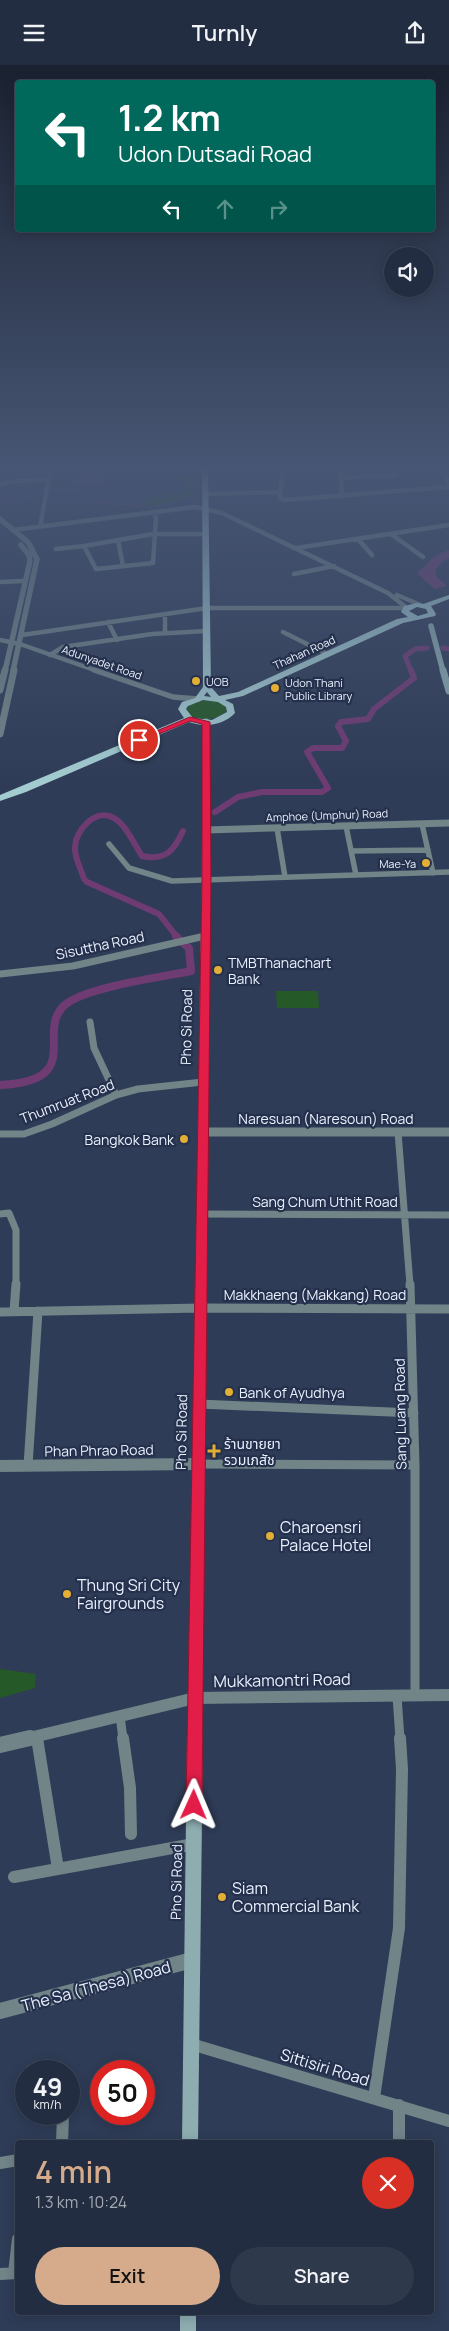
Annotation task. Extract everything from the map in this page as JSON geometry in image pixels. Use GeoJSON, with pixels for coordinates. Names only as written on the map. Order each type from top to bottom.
{"type":"FeatureCollection","features":[{"type":"Feature","properties":{"kind":"main road"},"geometry":{"type":"LineString","coordinates":[[207,572],[207,687],[198,699],[188,702],[182,709],[184,715],[190,719],[206,722],[226,718],[231,713],[230,706],[240,694]]}},
{"type":"Feature","properties":{"kind":"main road"},"geometry":{"type":"LineString","coordinates":[[400,621],[406,610],[449,597]]}},
{"type":"Feature","properties":{"kind":"main road"},"geometry":{"type":"LineString","coordinates":[[432,613],[449,603]]}},
{"type":"Feature","properties":{"kind":"main road"},"geometry":{"type":"LineString","coordinates":[[424,606],[432,613]]}},
{"type":"Feature","properties":{"kind":"main road"},"geometry":{"type":"LineString","coordinates":[[406,610],[431,626]]}},
{"type":"Feature","properties":{"kind":"main road"},"geometry":{"type":"LineString","coordinates":[[432,613],[431,626],[449,691]]}},
{"type":"Feature","properties":{"kind":"main road","name":"Thahan Road"},"geometry":{"type":"LineString","coordinates":[[198,699],[217,699],[240,694],[400,621],[432,613]]}},
{"type":"Feature","properties":{"kind":"main road"},"geometry":{"type":"LineString","coordinates":[[207,687],[217,699],[230,706]]}},
{"type":"Feature","properties":{"kind":"main road"},"geometry":{"type":"LineString","coordinates":[[0,798],[190,719]]}},
{"type":"Feature","properties":{"kind":"main road","name":"Pho Si Road"},"geometry":{"type":"LineString","coordinates":[[190,2140],[206,879],[206,722]]}},
{"type":"Feature","properties":{"kind":"main road"},"geometry":{"type":"LineString","coordinates":[[0,804],[23,790]]}},
{"type":"Feature","properties":{"kind":"main road"},"geometry":{"type":"LineString","coordinates":[[188,2315],[188,2331]]}},
{"type":"Feature","properties":{"kind":"street"},"geometry":{"type":"LineString","coordinates":[[0,691],[26,572]]}},
{"type":"Feature","properties":{"kind":"street"},"geometry":{"type":"LineString","coordinates":[[0,734],[3,708],[20,644],[34,572]]}},
{"type":"Feature","properties":{"kind":"street"},"geometry":{"type":"LineString","coordinates":[[294,574],[305,572]]}},
{"type":"Feature","properties":{"kind":"street"},"geometry":{"type":"LineString","coordinates":[[345,572],[388,593],[424,606]]}},
{"type":"Feature","properties":{"kind":"street"},"geometry":{"type":"LineString","coordinates":[[0,582],[32,581]]}},
{"type":"Feature","properties":{"kind":"street"},"geometry":{"type":"LineString","coordinates":[[388,593],[406,610]]}},
{"type":"Feature","properties":{"kind":"street"},"geometry":{"type":"LineString","coordinates":[[12,639],[22,635],[207,608],[406,610]]}},
{"type":"Feature","properties":{"kind":"street"},"geometry":{"type":"LineString","coordinates":[[165,614],[165,633]]}},
{"type":"Feature","properties":{"kind":"street"},"geometry":{"type":"LineString","coordinates":[[108,623],[116,640]]}},
{"type":"Feature","properties":{"kind":"street"},"geometry":{"type":"LineString","coordinates":[[50,655],[63,647],[165,633],[207,631]]}},
{"type":"Feature","properties":{"kind":"street"},"geometry":{"type":"LineString","coordinates":[[283,632],[326,654]]}},
{"type":"Feature","properties":{"kind":"street","name":"Adunyadet Road"},"geometry":{"type":"LineString","coordinates":[[0,640],[12,639],[20,644],[50,655],[173,697],[198,699]]}},
{"type":"Feature","properties":{"kind":"street"},"geometry":{"type":"LineString","coordinates":[[173,697],[182,709]]}},
{"type":"Feature","properties":{"kind":"street","name":"Amphoe (Umphur) Road"},"geometry":{"type":"LineString","coordinates":[[206,830],[449,823]]}},
{"type":"Feature","properties":{"kind":"street"},"geometry":{"type":"LineString","coordinates":[[422,824],[433,873]]}},
{"type":"Feature","properties":{"kind":"street"},"geometry":{"type":"LineString","coordinates":[[346,826],[356,875]]}},
{"type":"Feature","properties":{"kind":"street"},"geometry":{"type":"LineString","coordinates":[[277,828],[285,877]]}},
{"type":"Feature","properties":{"kind":"street"},"geometry":{"type":"LineString","coordinates":[[109,844],[122,863],[134,871],[172,881],[449,872]]}},
{"type":"Feature","properties":{"kind":"street"},"geometry":{"type":"LineString","coordinates":[[352,851],[428,849]]}},
{"type":"Feature","properties":{"kind":"street","name":"Sisuttha Road"},"geometry":{"type":"LineString","coordinates":[[0,974],[73,965],[205,936]]}},
{"type":"Feature","properties":{"kind":"street"},"geometry":{"type":"LineString","coordinates":[[90,1022],[94,1048],[116,1095]]}},
{"type":"Feature","properties":{"kind":"street","name":"Thumruat Road"},"geometry":{"type":"LineString","coordinates":[[0,1134],[24,1134],[116,1095],[138,1089],[203,1083]]}},
{"type":"Feature","properties":{"kind":"street","name":"Naresuan (Naresoun) Road"},"geometry":{"type":"LineString","coordinates":[[202,1132],[449,1132]]}},
{"type":"Feature","properties":{"kind":"street","name":"Sang Luang Road"},"geometry":{"type":"LineString","coordinates":[[398,1132],[412,1308],[415,1465],[415,1696]]}},
{"type":"Feature","properties":{"kind":"street"},"geometry":{"type":"LineString","coordinates":[[0,1214],[10,1213],[16,1225],[17,1262],[14,1311]]}},
{"type":"Feature","properties":{"kind":"street","name":"Sang Chum Uthit Road"},"geometry":{"type":"LineString","coordinates":[[201,1213],[449,1215]]}},
{"type":"Feature","properties":{"kind":"street","name":"Makkhaeng (Makkang) Road"},"geometry":{"type":"LineString","coordinates":[[0,1312],[200,1308],[449,1309]]}},
{"type":"Feature","properties":{"kind":"street"},"geometry":{"type":"LineString","coordinates":[[28,1466],[38,1311]]}},
{"type":"Feature","properties":{"kind":"street"},"geometry":{"type":"LineString","coordinates":[[199,1404],[414,1413]]}},
{"type":"Feature","properties":{"kind":"street"},"geometry":{"type":"LineString","coordinates":[[198,1464],[322,1463],[415,1465]]}},
{"type":"Feature","properties":{"kind":"street","name":"Phan Phrao Road"},"geometry":{"type":"LineString","coordinates":[[0,1466],[198,1464]]}},
{"type":"Feature","properties":{"kind":"street","name":"Mukkamontri Road"},"geometry":{"type":"LineString","coordinates":[[0,1745],[196,1698],[449,1695]]}},
{"type":"Feature","properties":{"kind":"street"},"geometry":{"type":"LineString","coordinates":[[374,2098],[399,1928],[402,1769],[397,1696]]}},
{"type":"Feature","properties":{"kind":"street"},"geometry":{"type":"LineString","coordinates":[[120,1716],[130,1788],[131,1834]]}},
{"type":"Feature","properties":{"kind":"street"},"geometry":{"type":"LineString","coordinates":[[37,1736],[58,1869]]}},
{"type":"Feature","properties":{"kind":"street"},"geometry":{"type":"LineString","coordinates":[[14,1877],[194,1844]]}},
{"type":"Feature","properties":{"kind":"street","name":"The Sa (Thesa) Road"},"geometry":{"type":"LineString","coordinates":[[0,2011],[192,1960]]}},
{"type":"Feature","properties":{"kind":"street","name":"Sittisiri Road"},"geometry":{"type":"LineString","coordinates":[[191,2044],[449,2121]]}},
{"type":"Feature","properties":{"kind":"street"},"geometry":{"type":"LineString","coordinates":[[399,2105],[399,2140]]}},
{"type":"Feature","properties":{"kind":"street"},"geometry":{"type":"LineString","coordinates":[[62,2140],[63,2125]]}},
{"type":"Feature","properties":{"kind":"street"},"geometry":{"type":"LineString","coordinates":[[0,2163],[15,2160]]}},
{"type":"Feature","properties":{"kind":"street"},"geometry":{"type":"LineString","coordinates":[[0,2274],[15,2273]]}},
{"type":"Feature","properties":{"kind":"green space"},"geometry":{"type":"Polygon","coordinates":[[[206,700],[220,702],[226,707],[226,712],[208,719],[199,719],[190,715],[187,710],[190,704],[206,700]]]}},
{"type":"Feature","properties":{"kind":"green space"},"geometry":{"type":"Polygon","coordinates":[[[276,991],[318,991],[319,1008],[277,1008],[276,991]]]}},
{"type":"Feature","properties":{"kind":"green space"},"geometry":{"type":"Polygon","coordinates":[[[0,1669],[36,1674],[35,1688],[0,1698],[0,1669]]]}},
{"type":"Feature","properties":{"kind":"shaded area"},"geometry":{"type":"Polygon","coordinates":[[[436,572],[436,576],[447,586],[434,589],[417,573],[436,572]]]}},
{"type":"Feature","properties":{"kind":"waterway"},"geometry":{"type":"LineString","coordinates":[[411,671],[405,656],[415,649],[427,648]]}},
{"type":"Feature","properties":{"kind":"waterway"},"geometry":{"type":"LineString","coordinates":[[443,648],[449,649]]}},
{"type":"Feature","properties":{"kind":"waterway"},"geometry":{"type":"LineString","coordinates":[[215,812],[238,797],[262,792],[322,792],[328,788],[307,752],[313,748],[342,748],[346,741],[338,726],[341,722],[368,719],[374,709],[414,678],[411,670]]}},
{"type":"Feature","properties":{"kind":"waterway"},"geometry":{"type":"LineString","coordinates":[[177,937],[159,914],[87,882],[78,864],[75,849],[78,835],[82,828],[93,818],[100,816],[107,815],[119,821],[142,856],[157,857],[168,853],[176,844],[183,831]]}},
{"type":"Feature","properties":{"kind":"waterway"},"geometry":{"type":"LineString","coordinates":[[0,1085],[27,1081],[43,1074],[51,1064],[54,1053],[54,1027],[57,1015],[66,1004],[76,998],[107,988],[191,971],[189,948],[184,944]]}},
{"type":"Feature","properties":{"kind":"place","name":"UOB"},"geometry":{"type":"Point","coordinates":[196,681]}},
{"type":"Feature","properties":{"kind":"place","name":"Udon Thani Public Library"},"geometry":{"type":"Point","coordinates":[275,688]}},
{"type":"Feature","properties":{"kind":"place","name":"Mae-Ya"},"geometry":{"type":"Point","coordinates":[426,863]}},
{"type":"Feature","properties":{"kind":"place","name":"TMBThanachart Bank"},"geometry":{"type":"Point","coordinates":[218,970]}},
{"type":"Feature","properties":{"kind":"place","name":"Bangkok Bank"},"geometry":{"type":"Point","coordinates":[184,1139]}},
{"type":"Feature","properties":{"kind":"place","name":"Bank of Ayudhya"},"geometry":{"type":"Point","coordinates":[229,1392]}},
{"type":"Feature","properties":{"kind":"place","name":"ร้านขายยา รวมเภสัช"},"geometry":{"type":"Point","coordinates":[214,1451]}},
{"type":"Feature","properties":{"kind":"place","name":"Charoensri Palace Hotel"},"geometry":{"type":"Point","coordinates":[270,1536]}},
{"type":"Feature","properties":{"kind":"place","name":"Thung Sri City Fairgrounds"},"geometry":{"type":"Point","coordinates":[67,1594]}},
{"type":"Feature","properties":{"kind":"place","name":"Siam Commercial Bank"},"geometry":{"type":"Point","coordinates":[222,1897]}},
{"type":"Feature","properties":{"kind":"route"},"geometry":{"type":"LineString","coordinates":[[139,740],[190,719],[206,722],[206,879],[194,1805]]}}]}
